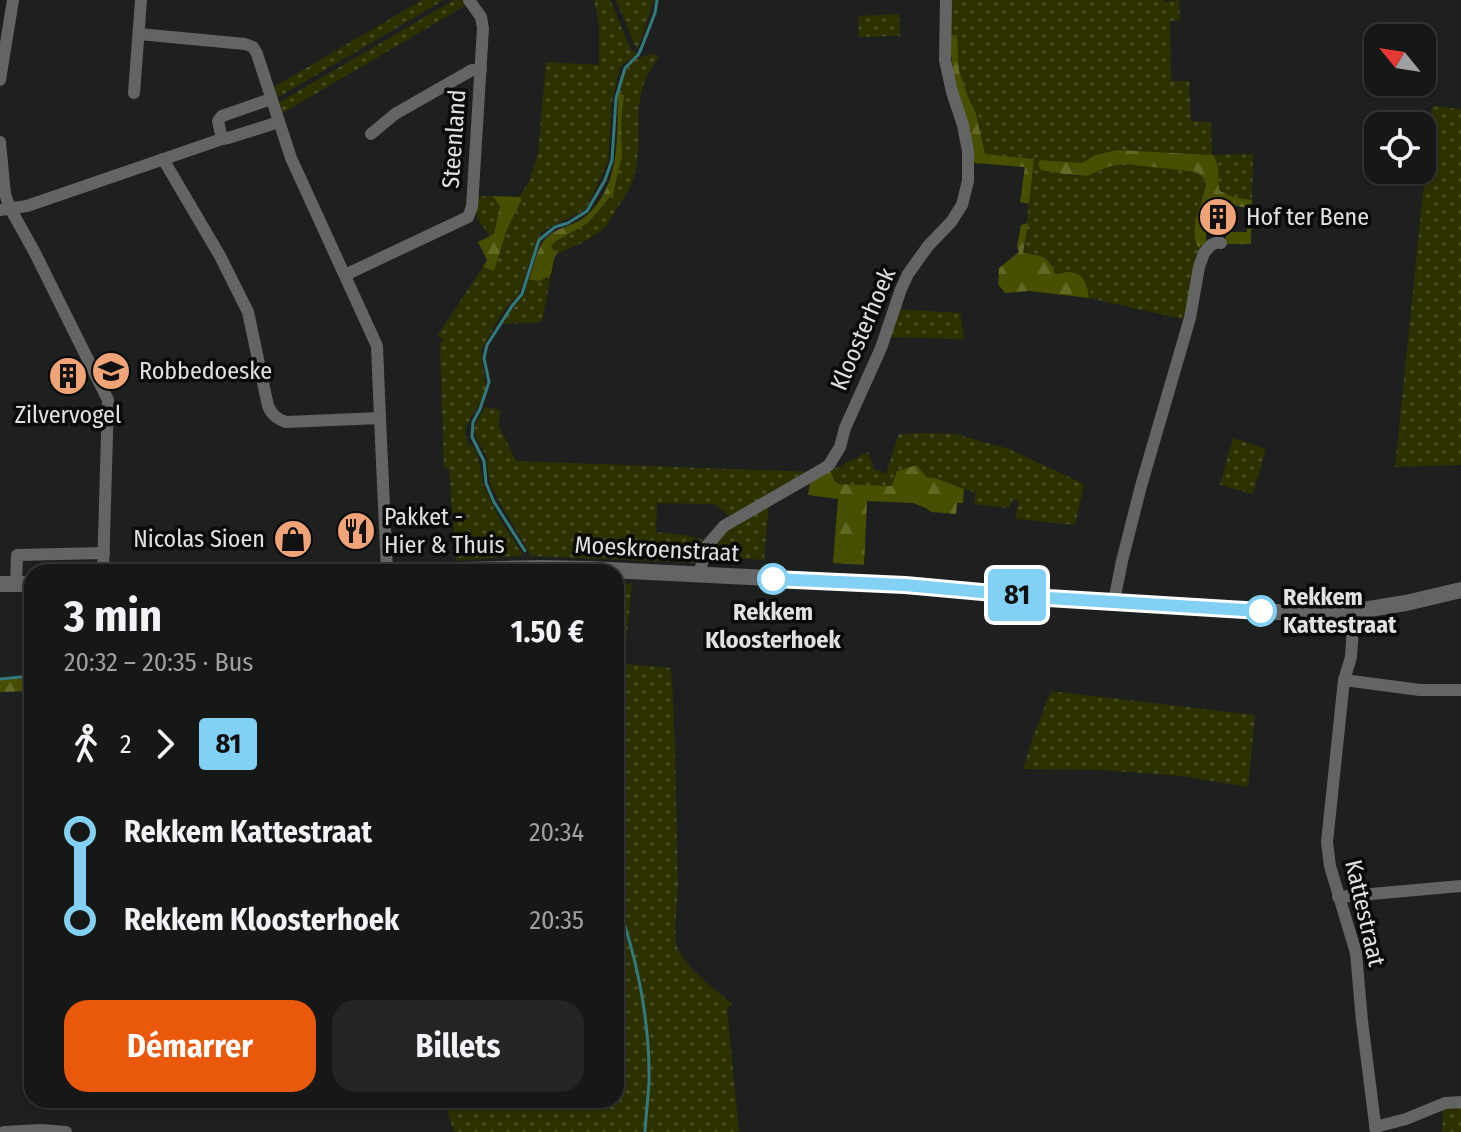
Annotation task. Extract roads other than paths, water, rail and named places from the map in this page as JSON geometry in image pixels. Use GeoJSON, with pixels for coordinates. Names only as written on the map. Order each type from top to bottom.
{"type":"FeatureCollection","features":[{"type":"Feature","properties":{"kind":"main road","name":"Moeskroenstraat"},"geometry":{"type":"LineString","coordinates":[[624,571],[905,585],[1048,598],[1293,613],[1322,613],[1406,603],[1461,590]]}},
{"type":"Feature","properties":{"kind":"street"},"geometry":{"type":"LineString","coordinates":[[0,80],[13,0]]}},
{"type":"Feature","properties":{"kind":"street"},"geometry":{"type":"LineString","coordinates":[[134,93],[141,0]]}},
{"type":"Feature","properties":{"kind":"street","name":"Steenland"},"geometry":{"type":"LineString","coordinates":[[345,275],[468,217],[472,207],[483,28],[481,17],[469,0]]}},
{"type":"Feature","properties":{"kind":"street","name":"Kloosterhoek"},"geometry":{"type":"LineString","coordinates":[[699,575],[706,547],[724,526],[823,469],[835,456],[881,348],[908,274],[962,205],[968,181],[968,151],[945,60],[946,0]]}},
{"type":"Feature","properties":{"kind":"street"},"geometry":{"type":"LineString","coordinates":[[139,34],[245,44],[253,47],[257,54],[291,158],[377,346],[388,564]]}},
{"type":"Feature","properties":{"kind":"street","name":"Steenland"},"geometry":{"type":"LineString","coordinates":[[371,134],[395,114],[472,70],[481,70]]}},
{"type":"Feature","properties":{"kind":"street"},"geometry":{"type":"LineString","coordinates":[[222,139],[219,118],[271,99]]}},
{"type":"Feature","properties":{"kind":"street"},"geometry":{"type":"LineString","coordinates":[[5,209],[27,206],[279,122]]}},
{"type":"Feature","properties":{"kind":"street"},"geometry":{"type":"LineString","coordinates":[[0,142],[5,209],[42,267],[108,400],[103,564]]}},
{"type":"Feature","properties":{"kind":"street"},"geometry":{"type":"LineString","coordinates":[[163,159],[220,256],[248,312],[272,414],[286,422],[380,418]]}},
{"type":"Feature","properties":{"kind":"street"},"geometry":{"type":"LineString","coordinates":[[1114,601],[1141,486],[1190,318],[1199,267],[1211,245],[1221,243]]}},
{"type":"Feature","properties":{"kind":"street"},"geometry":{"type":"LineString","coordinates":[[16,584],[17,555],[104,553]]}},
{"type":"Feature","properties":{"kind":"street","name":"Kattestraat"},"geometry":{"type":"LineString","coordinates":[[1354,610],[1351,657],[1344,680],[1327,842],[1338,897],[1356,953],[1375,1130]]}},
{"type":"Feature","properties":{"kind":"street"},"geometry":{"type":"LineString","coordinates":[[1344,680],[1420,690],[1461,690]]}},
{"type":"Feature","properties":{"kind":"street"},"geometry":{"type":"LineString","coordinates":[[1338,897],[1461,886]]}},
{"type":"Feature","properties":{"kind":"street"},"geometry":{"type":"LineString","coordinates":[[1375,1130],[1445,1103],[1461,1102]]}},
{"type":"Feature","properties":{"kind":"street"},"geometry":{"type":"LineString","coordinates":[[4,1132],[66,1132]]}},
{"type":"Feature","properties":{"kind":"waterway"},"geometry":{"type":"LineString","coordinates":[[525,551],[494,502],[486,483],[484,461],[472,437],[473,422],[489,382],[484,358],[487,345],[522,294],[539,240],[555,227],[587,211],[605,180],[612,160],[616,98],[625,68],[641,49],[657,0]]}},
{"type":"Feature","properties":{"kind":"waterway"},"geometry":{"type":"LineString","coordinates":[[0,679],[24,677]]}},
{"type":"Feature","properties":{"kind":"waterway"},"geometry":{"type":"LineString","coordinates":[[624,925],[645,1012],[649,1058],[645,1132]]}},
{"type":"Feature","properties":{"kind":"place","name":"Hof ter Bene"},"geometry":{"type":"Point","coordinates":[1218,217]}},
{"type":"Feature","properties":{"kind":"place","name":"Robbedoeske"},"geometry":{"type":"Point","coordinates":[111,371]}},
{"type":"Feature","properties":{"kind":"place","name":"Zilvervogel"},"geometry":{"type":"Point","coordinates":[68,376]}},
{"type":"Feature","properties":{"kind":"place","name":"Pakket - Hier & Thuis"},"geometry":{"type":"Point","coordinates":[356,531]}},
{"type":"Feature","properties":{"kind":"place","name":"Nicolas Sioen"},"geometry":{"type":"Point","coordinates":[293,539]}},
{"type":"Feature","properties":{"kind":"place","name":"Rekkem Kloosterhoek"},"geometry":{"type":"Point","coordinates":[773,579]}},
{"type":"Feature","properties":{"kind":"place","name":"Rekkem Kattestraat"},"geometry":{"type":"Point","coordinates":[1261,611]}}]}
